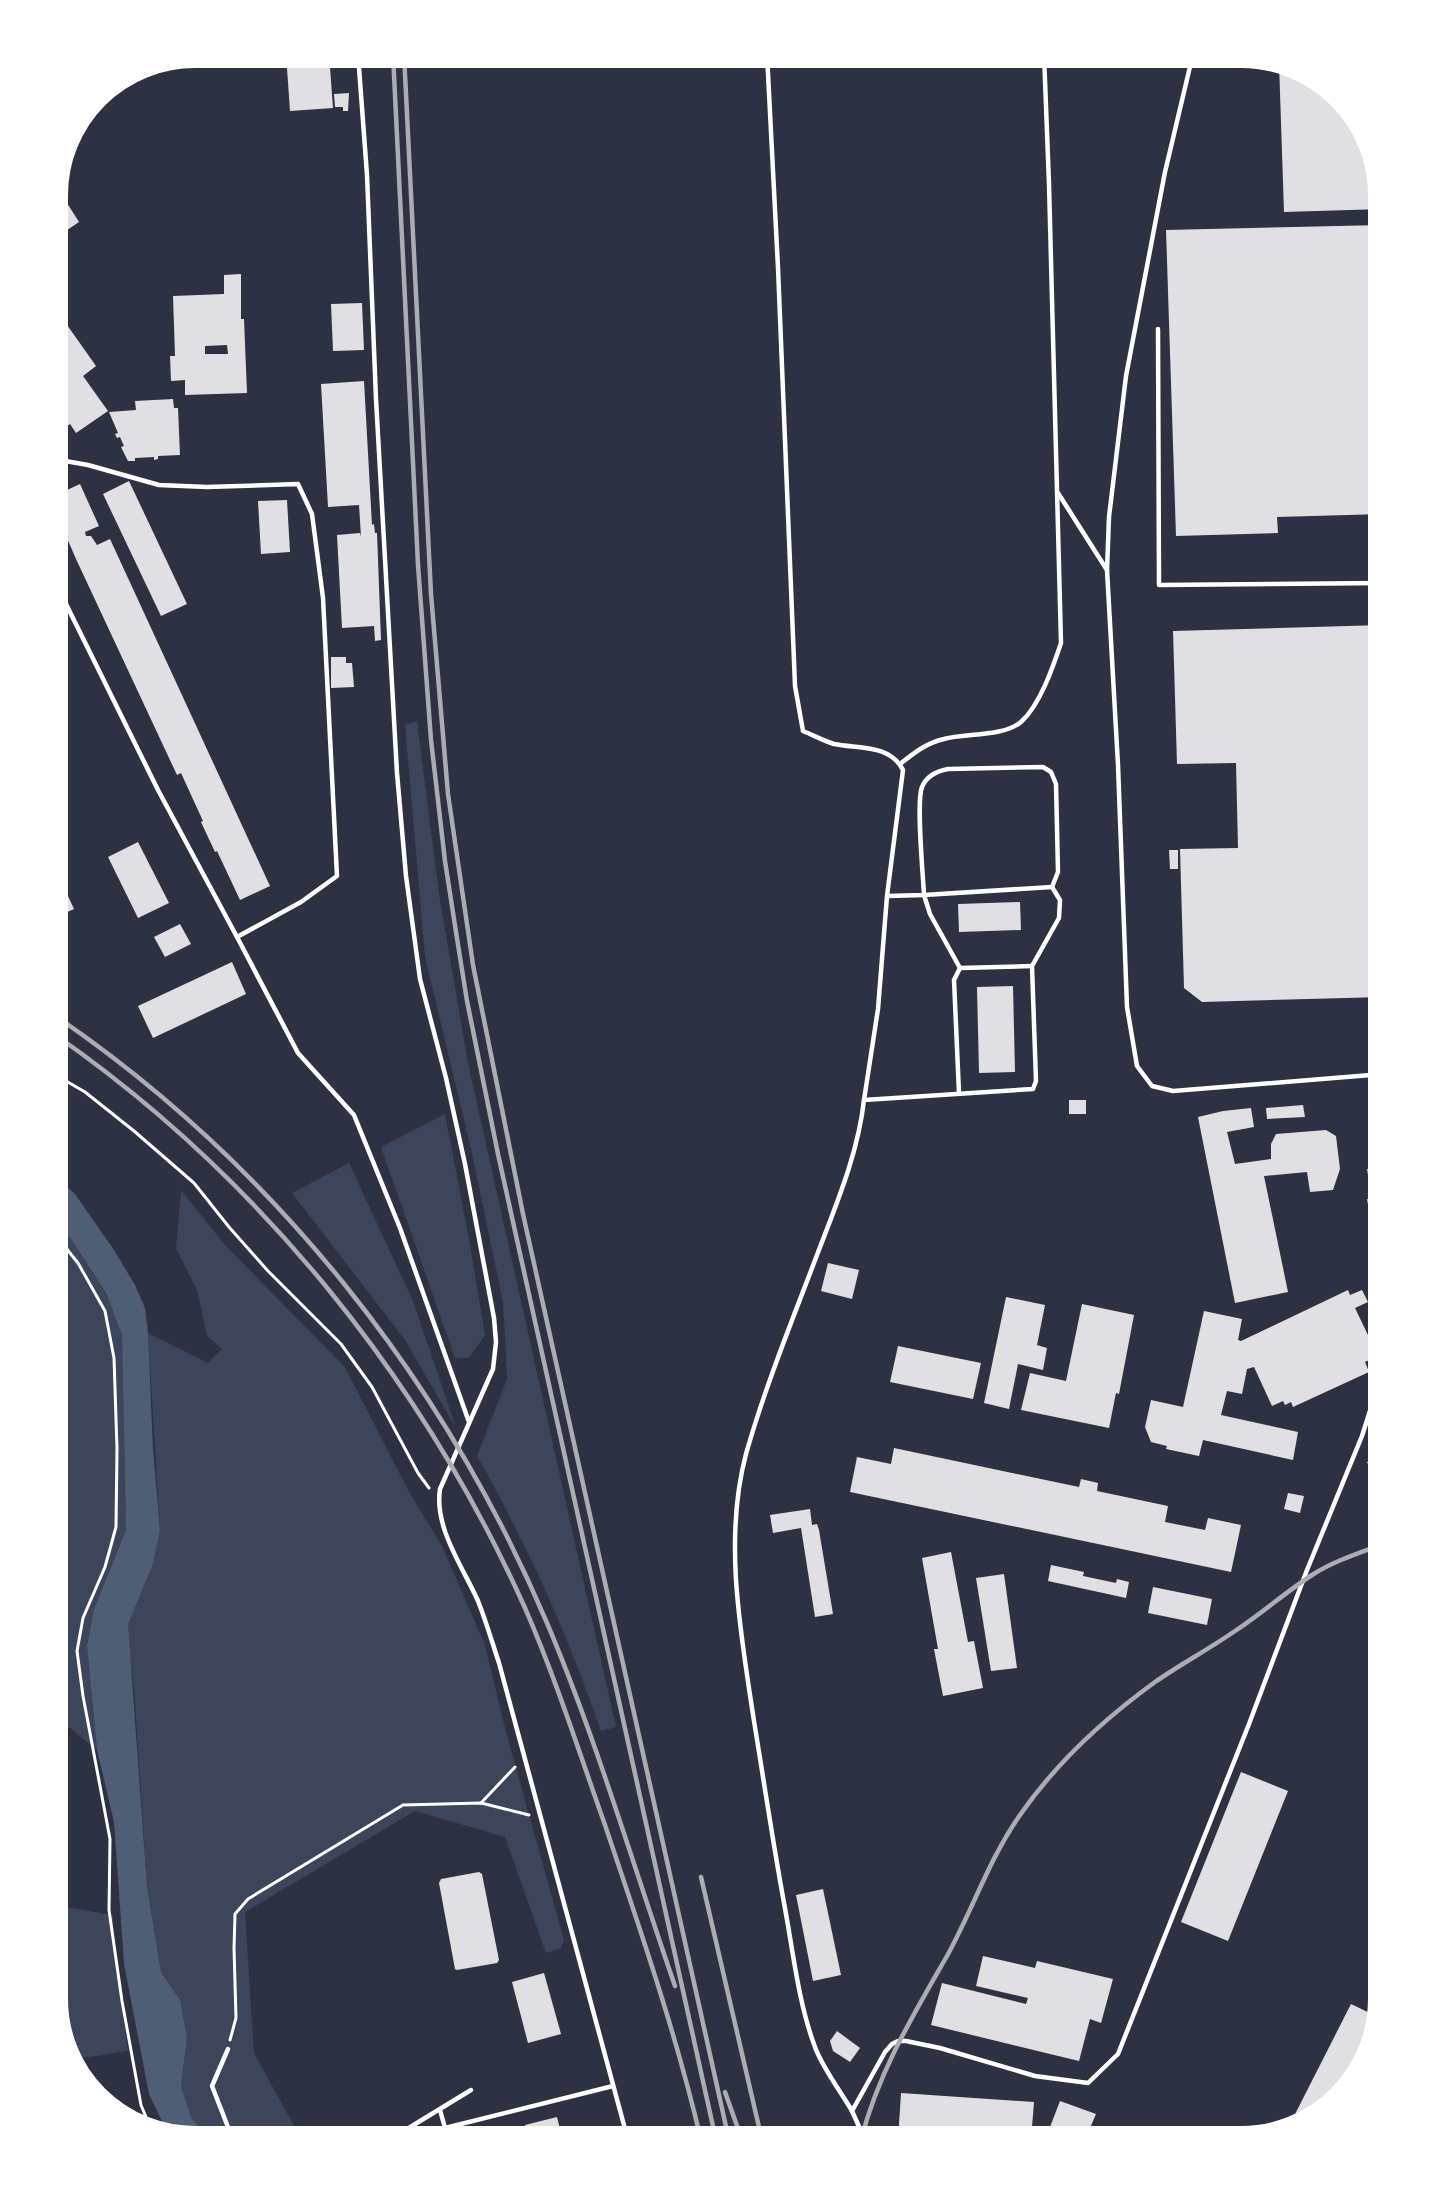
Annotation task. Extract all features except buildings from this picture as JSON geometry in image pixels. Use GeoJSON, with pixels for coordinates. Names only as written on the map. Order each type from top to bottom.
{"type":"FeatureCollection","features":[{"type":"Feature","properties":{"kind":"lane"},"geometry":{"type":"LineString","coordinates":[[359,65],[367,175],[395,738],[406,876],[420,979],[446,1078],[465,1164],[495,1330],[496,1356],[493,1369],[438,1498],[446,1532],[478,1601],[490,1635],[625,2129]]}},
{"type":"Feature","properties":{"kind":"lane"},"geometry":{"type":"LineString","coordinates":[[768,65],[795,686],[803,730],[832,743],[885,752],[894,757],[903,770],[900,808],[887,896],[878,1009],[861,1127],[840,1196],[772,1374],[746,1456],[737,1510],[735,1543],[746,1664],[773,1840],[806,2018],[816,2050],[860,2130]]}},
{"type":"Feature","properties":{"kind":"lane"},"geometry":{"type":"LineString","coordinates":[[900,764],[923,746],[943,739],[1008,729],[1021,722],[1038,698],[1052,671],[1061,643],[1044,65]]}},
{"type":"Feature","properties":{"kind":"lane"},"geometry":{"type":"LineString","coordinates":[[1190,65],[1166,172],[1126,376],[1109,517],[1107,570],[1118,765],[1127,1007],[1137,1066],[1152,1086],[1173,1091],[1372,1075]]}},
{"type":"Feature","properties":{"kind":"lane"},"geometry":{"type":"LineString","coordinates":[[1158,329],[1159,585],[1372,583]]}},
{"type":"Feature","properties":{"kind":"lane"},"geometry":{"type":"LineString","coordinates":[[65,461],[159,485],[207,487],[298,484],[312,514],[323,598],[337,876],[301,902],[237,937]]}},
{"type":"Feature","properties":{"kind":"lane"},"geometry":{"type":"LineString","coordinates":[[1057,491],[1107,570]]}},
{"type":"Feature","properties":{"kind":"lane"},"geometry":{"type":"LineString","coordinates":[[65,601],[158,789],[298,1053],[354,1115],[400,1228],[469,1422]]}},
{"type":"Feature","properties":{"kind":"lane"},"geometry":{"type":"LineString","coordinates":[[960,968],[930,914],[924,895],[920,794],[929,777],[948,769],[1043,766],[1051,772],[1056,784],[1058,872],[1052,887]]}},
{"type":"Feature","properties":{"kind":"lane"},"geometry":{"type":"LineString","coordinates":[[887,896],[1052,887]]}},
{"type":"Feature","properties":{"kind":"lane"},"geometry":{"type":"LineString","coordinates":[[864,1100],[1033,1089],[1036,1081],[1032,966],[1059,918],[1060,900],[1052,887]]}},
{"type":"Feature","properties":{"kind":"lane"},"geometry":{"type":"LineString","coordinates":[[960,968],[1032,966]]}},
{"type":"Feature","properties":{"kind":"lane"},"geometry":{"type":"LineString","coordinates":[[958,1093],[954,980],[960,968]]}},
{"type":"Feature","properties":{"kind":"lane"},"geometry":{"type":"LineString","coordinates":[[852,2111],[885,2052],[892,2044],[899,2041],[940,2048],[1035,2076],[1088,2083],[1118,2054],[1249,1724],[1307,1570],[1362,1436],[1372,1405]]}},
{"type":"Feature","properties":{"kind":"lane"},"geometry":{"type":"LineString","coordinates":[[228,2049],[212,2085],[228,2129]]}},
{"type":"Feature","properties":{"kind":"lane"},"geometry":{"type":"LineString","coordinates":[[440,2110],[445,2128],[613,2086]]}},
{"type":"Feature","properties":{"kind":"lane"},"geometry":{"type":"LineString","coordinates":[[407,2129],[471,2090]]}},
{"type":"Feature","properties":{"kind":"path"},"geometry":{"type":"LineString","coordinates":[[65,1080],[85,1092],[134,1131],[194,1184],[268,1271],[341,1344],[372,1388],[418,1473],[438,1498]]}},
{"type":"Feature","properties":{"kind":"path"},"geometry":{"type":"LineString","coordinates":[[64,1246],[78,1263],[105,1311],[114,1358],[117,1449],[116,1527],[105,1566],[83,1617],[77,1651],[83,1696],[110,1839],[109,1910],[122,2001],[141,2105],[148,2121]]}},
{"type":"Feature","properties":{"kind":"path"},"geometry":{"type":"LineString","coordinates":[[481,1803],[524,1757]]}},
{"type":"Feature","properties":{"kind":"path"},"geometry":{"type":"LineString","coordinates":[[228,2049],[236,2018],[235,1914],[248,1899],[403,1805],[481,1803],[539,1818]]}},
{"type":"Feature","properties":{"kind":"shaded area"},"geometry":{"type":"Polygon","coordinates":[[[417,721],[439,894],[468,1063],[616,1727],[601,1731],[575,1660],[545,1590],[477,1456],[507,1379],[503,1302],[471,1149],[425,957],[405,725],[417,721]]]}},
{"type":"Feature","properties":{"kind":"shaded area"},"geometry":{"type":"Polygon","coordinates":[[[445,1114],[485,1335],[469,1358],[455,1358],[381,1147],[445,1114]]]}},
{"type":"Feature","properties":{"kind":"shaded area"},"geometry":{"type":"Polygon","coordinates":[[[349,1163],[413,1301],[456,1428],[405,1340],[292,1193],[349,1163]]]}},
{"type":"Feature","properties":{"kind":"shaded area"},"geometry":{"type":"Polygon","coordinates":[[[64,1185],[75,1194],[114,1250],[135,1285],[145,1308],[160,1530],[153,1564],[128,1624],[147,1886],[161,1972],[180,2000],[187,2037],[181,2087],[192,2119],[201,2129],[164,2126],[149,2094],[124,1964],[114,1822],[97,1750],[87,1646],[94,1609],[126,1530],[122,1335],[106,1293],[64,1231],[64,1185]]]}},
{"type":"Feature","properties":{"kind":"shaded area"},"geometry":{"type":"Polygon","coordinates":[[[181,1190],[225,1245],[345,1367],[408,1490],[442,1546],[485,1645],[505,1728],[564,1940],[561,1948],[546,1953],[505,1837],[415,1811],[245,1912],[254,2053],[296,2129],[201,2129],[192,2119],[181,2087],[187,2037],[180,2000],[161,1972],[147,1886],[134,1688],[126,1627],[153,1564],[160,1530],[148,1333],[208,1363],[222,1349],[207,1336],[197,1290],[176,1248],[181,1190]]]}},
{"type":"Feature","properties":{"kind":"shaded area"},"geometry":{"type":"Polygon","coordinates":[[[64,1231],[106,1293],[122,1334],[126,1530],[94,1609],[87,1646],[97,1750],[64,1723],[64,1231]]]}},
{"type":"Feature","properties":{"kind":"shaded area"},"geometry":{"type":"Polygon","coordinates":[[[64,1907],[113,1915],[114,1951],[128,2051],[79,2059],[74,2049],[64,1999],[64,1907]]]}},
{"type":"Feature","properties":{"kind":"railway"},"geometry":{"type":"LineString","coordinates":[[394,65],[418,565],[431,740],[445,861],[467,1001],[498,1154],[714,2129]]}},
{"type":"Feature","properties":{"kind":"railway"},"geometry":{"type":"LineString","coordinates":[[405,65],[431,594],[448,794],[473,965],[523,1214],[727,2130]]}},
{"type":"Feature","properties":{"kind":"railway"},"geometry":{"type":"LineString","coordinates":[[65,1023],[134,1074],[209,1139],[279,1209],[344,1284],[403,1363],[457,1446],[505,1533],[547,1623],[582,1712],[675,1986]]}},
{"type":"Feature","properties":{"kind":"railway"},"geometry":{"type":"LineString","coordinates":[[65,1042],[129,1090],[200,1152],[267,1219],[328,1290],[385,1364],[437,1443],[484,1524],[525,1608],[547,1662],[644,1942],[669,2021],[698,2129]]}},
{"type":"Feature","properties":{"kind":"railway"},"geometry":{"type":"LineString","coordinates":[[864,2130],[877,2091],[909,2022],[947,1956],[999,1849],[1020,1815],[1049,1777],[1099,1727],[1155,1682],[1235,1631],[1320,1570],[1372,1548]]}},
{"type":"Feature","properties":{"kind":"railway"},"geometry":{"type":"LineString","coordinates":[[701,1877],[760,2130]]}},
{"type":"Feature","properties":{"kind":"railway"},"geometry":{"type":"LineString","coordinates":[[725,2092],[738,2130]]}}]}
